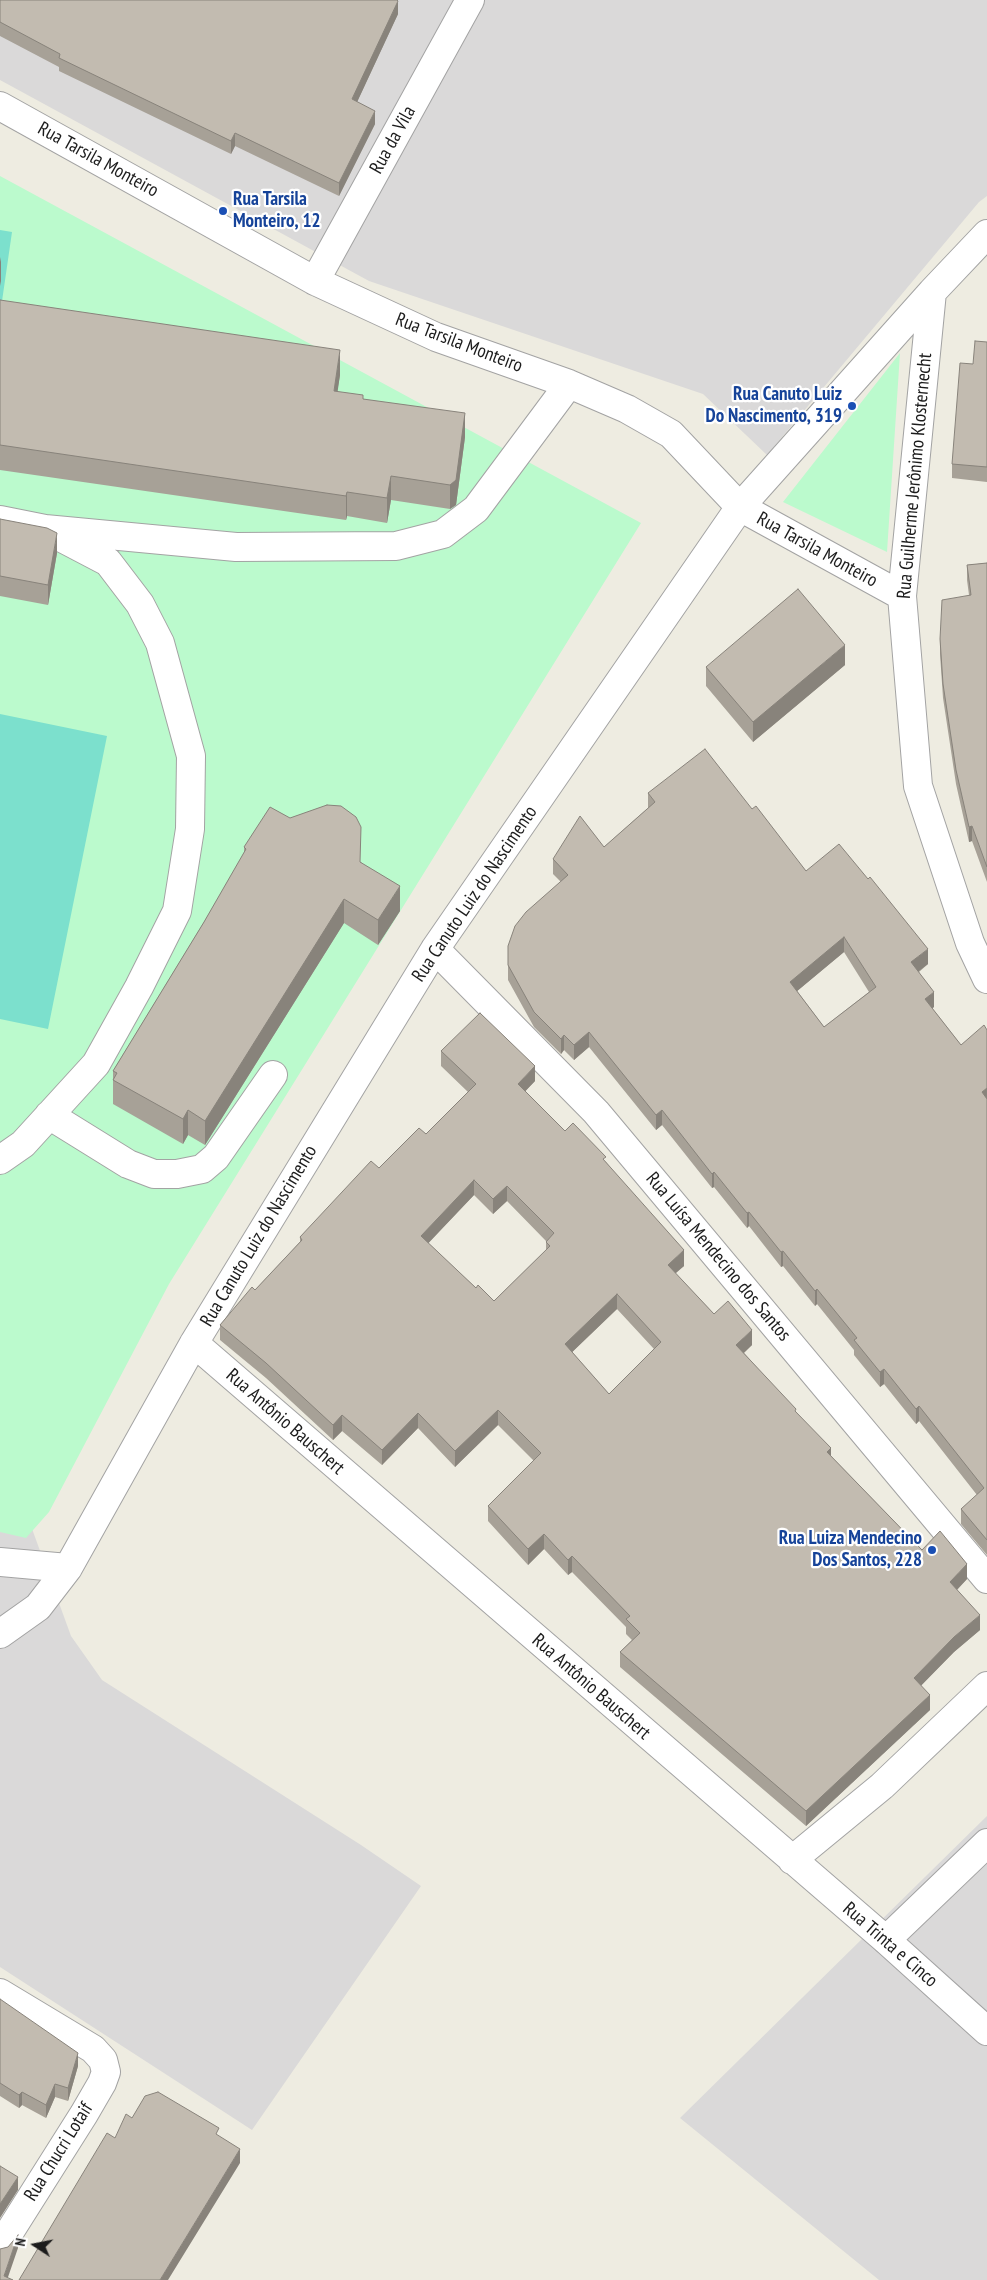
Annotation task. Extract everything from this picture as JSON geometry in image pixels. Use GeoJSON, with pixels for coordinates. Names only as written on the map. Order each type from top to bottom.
{"type":"FeatureCollection","features":[{"type":"Feature","properties":{"kind":"street","name":"Rua da Vila"},"geometry":{"type":"LineString","coordinates":[[316,281],[470,0]]}},
{"type":"Feature","properties":{"kind":"street","name":"Rua Tarsila Monteiro"},"geometry":{"type":"LineString","coordinates":[[0,106],[316,281],[436,337],[569,384],[627,409],[671,434],[740,507],[902,596]]}},
{"type":"Feature","properties":{"kind":"street","name":"Rua Canuto Luiz do Nascimento"},"geometry":{"type":"LineString","coordinates":[[0,1634],[38,1607],[68,1568],[194,1343],[435,949],[740,507],[932,292],[987,234]]}},
{"type":"Feature","properties":{"kind":"street","name":"Rua Guilherme Jerônimo Klosternecht"},"geometry":{"type":"LineString","coordinates":[[932,292],[902,596],[918,786],[970,943],[987,979]]}},
{"type":"Feature","properties":{"kind":"street"},"geometry":{"type":"LineString","coordinates":[[0,520],[45,529],[236,547],[396,546],[442,534],[476,510],[569,384]]}},
{"type":"Feature","properties":{"kind":"street"},"geometry":{"type":"LineString","coordinates":[[0,1160],[23,1144],[96,1064],[140,987],[177,911],[190,829],[192,756],[160,643],[140,604],[108,562],[45,529]]}},
{"type":"Feature","properties":{"kind":"street","name":"Rua Luísa Mendecino dos Santos"},"geometry":{"type":"LineString","coordinates":[[435,949],[596,1112],[987,1579]]}},
{"type":"Feature","properties":{"kind":"street"},"geometry":{"type":"LineString","coordinates":[[49,1115],[128,1164],[154,1174],[177,1174],[202,1169],[216,1157],[273,1075]]}},
{"type":"Feature","properties":{"kind":"street","name":"Rua Antônio Bauschert"},"geometry":{"type":"LineString","coordinates":[[194,1343],[792,1860]]}},
{"type":"Feature","properties":{"kind":"street"},"geometry":{"type":"LineString","coordinates":[[0,1562],[68,1568]]}},
{"type":"Feature","properties":{"kind":"street"},"geometry":{"type":"LineString","coordinates":[[792,1860],[882,1786],[987,1686]]}},
{"type":"Feature","properties":{"kind":"street"},"geometry":{"type":"LineString","coordinates":[[886,1940],[987,1843]]}},
{"type":"Feature","properties":{"kind":"street","name":"Rua Trinta e Cinco"},"geometry":{"type":"LineString","coordinates":[[792,1860],[886,1940],[987,2031]]}},
{"type":"Feature","properties":{"kind":"street","name":"Rua Chucri Lotaif"},"geometry":{"type":"LineString","coordinates":[[0,1993],[93,2050],[103,2060],[106,2072],[102,2083],[0,2247]]}},
{"type":"Feature","properties":{"kind":"shaded area"},"geometry":{"type":"Polygon","coordinates":[[[0,0],[987,0],[987,196],[979,202],[767,455],[703,394],[369,281],[0,80],[0,0]]]}},
{"type":"Feature","properties":{"kind":"shaded area"},"geometry":{"type":"Polygon","coordinates":[[[0,230],[12,232],[0,315],[0,230]]]}},
{"type":"Feature","properties":{"kind":"shaded area"},"geometry":{"type":"Polygon","coordinates":[[[0,714],[107,736],[48,1029],[0,1019],[0,714]]]}},
{"type":"Feature","properties":{"kind":"shaded area"},"geometry":{"type":"Polygon","coordinates":[[[0,1497],[23,1504],[71,1636],[102,1680],[361,1845],[421,1886],[252,2130],[0,1967],[0,1497]]]}},
{"type":"Feature","properties":{"kind":"shaded area"},"geometry":{"type":"Polygon","coordinates":[[[987,1816],[987,2280],[879,2280],[680,2118],[987,1816]]]}},
{"type":"Feature","properties":{"kind":"green space"},"geometry":{"type":"Polygon","coordinates":[[[0,176],[641,523],[169,1284],[49,1512],[26,1538],[0,1532],[0,176]]]}},
{"type":"Feature","properties":{"kind":"green space"},"geometry":{"type":"Polygon","coordinates":[[[900,353],[887,552],[783,502],[900,353]]]}},
{"type":"Feature","properties":{"kind":"building"},"geometry":{"type":"Polygon","coordinates":[[[0,0],[398,1],[352,99],[375,111],[339,183],[235,133],[231,141],[59,58],[60,54],[0,22],[0,0]]]}},
{"type":"Feature","properties":{"kind":"building"},"geometry":{"type":"Polygon","coordinates":[[[0,300],[340,350],[334,391],[363,395],[363,399],[465,413],[456,480],[450,485],[391,476],[387,498],[347,492],[346,496],[0,445],[0,300]]]}},
{"type":"Feature","properties":{"kind":"building"},"geometry":{"type":"Polygon","coordinates":[[[975,341],[987,342],[987,467],[952,464],[960,363],[973,364],[975,341]]]}},
{"type":"Feature","properties":{"kind":"building"},"geometry":{"type":"Polygon","coordinates":[[[0,519],[47,528],[57,533],[48,585],[0,576],[0,519]]]}},
{"type":"Feature","properties":{"kind":"building"},"geometry":{"type":"Polygon","coordinates":[[[987,563],[987,867],[972,826],[969,827],[956,770],[943,684],[940,639],[942,600],[971,595],[967,565],[987,563]]]}},
{"type":"Feature","properties":{"kind":"building"},"geometry":{"type":"Polygon","coordinates":[[[798,589],[845,645],[753,722],[706,667],[798,589]]]}},
{"type":"Feature","properties":{"kind":"building"},"geometry":{"type":"Polygon","coordinates":[[[705,749],[752,809],[756,806],[806,871],[839,844],[868,879],[870,877],[928,949],[911,962],[934,992],[925,999],[961,1045],[984,1025],[987,1030],[987,1088],[982,1092],[987,1099],[987,1540],[961,1509],[984,1488],[919,1406],[916,1409],[884,1369],[880,1372],[854,1340],[857,1338],[817,1289],[815,1291],[714,1172],[712,1174],[662,1110],[656,1115],[589,1032],[574,1045],[564,1035],[561,1039],[534,1012],[508,965],[508,946],[515,926],[526,912],[568,875],[553,859],[580,816],[604,847],[655,802],[648,793],[705,749]],[[844,937],[790,982],[824,1027],[876,987],[844,937]]]}},
{"type":"Feature","properties":{"kind":"building"},"geometry":{"type":"Polygon","coordinates":[[[327,805],[341,806],[356,817],[361,827],[360,862],[400,886],[378,920],[344,899],[205,1121],[188,1110],[183,1119],[113,1080],[117,1073],[113,1071],[204,922],[246,849],[244,847],[270,807],[290,818],[327,805]]]}},
{"type":"Feature","properties":{"kind":"building"},"geometry":{"type":"Polygon","coordinates":[[[480,1013],[535,1066],[518,1084],[565,1131],[573,1123],[606,1157],[603,1159],[684,1250],[668,1265],[714,1314],[728,1301],[752,1330],[736,1345],[831,1448],[827,1452],[922,1550],[940,1531],[967,1564],[950,1582],[980,1615],[954,1637],[914,1678],[930,1695],[806,1811],[620,1652],[640,1633],[626,1619],[630,1616],[572,1556],[568,1560],[544,1534],[528,1549],[488,1506],[541,1453],[498,1410],[455,1451],[418,1413],[382,1450],[342,1415],[333,1425],[266,1363],[220,1325],[252,1287],[255,1290],[302,1240],[300,1237],[371,1161],[379,1168],[419,1128],[426,1134],[476,1084],[441,1051],[480,1013]],[[474,1180],[421,1236],[476,1288],[478,1285],[494,1301],[550,1246],[546,1242],[554,1233],[507,1186],[493,1199],[474,1180]],[[617,1294],[565,1344],[609,1394],[661,1342],[617,1294]]]}},
{"type":"Feature","properties":{"kind":"building"},"geometry":{"type":"Polygon","coordinates":[[[0,1999],[78,2053],[68,2088],[55,2084],[46,2105],[22,2092],[19,2095],[0,2083],[0,1999]]]}},
{"type":"Feature","properties":{"kind":"building"},"geometry":{"type":"Polygon","coordinates":[[[158,2092],[219,2128],[216,2134],[240,2149],[160,2280],[19,2280],[107,2133],[115,2138],[126,2114],[132,2118],[145,2096],[158,2092]]]}},
{"type":"Feature","properties":{"kind":"building"},"geometry":{"type":"Polygon","coordinates":[[[0,2166],[18,2177],[0,2204],[0,2166]]]}},
{"type":"Feature","properties":{"kind":"building"},"geometry":{"type":"Polygon","coordinates":[[[18,2235],[4,2276],[13,2280],[0,2280],[0,2249],[8,2247],[18,2235]]]}},
{"type":"Feature","properties":{"kind":"place","name":"Rua Tarsila Monteiro, 12"},"geometry":{"type":"Point","coordinates":[223,211]}},
{"type":"Feature","properties":{"kind":"place","name":"Rua Canuto Luiz Do Nascimento, 319"},"geometry":{"type":"Point","coordinates":[852,406]}},
{"type":"Feature","properties":{"kind":"place","name":"Rua Luiza Mendecino Dos Santos, 228"},"geometry":{"type":"Point","coordinates":[932,1550]}}]}
